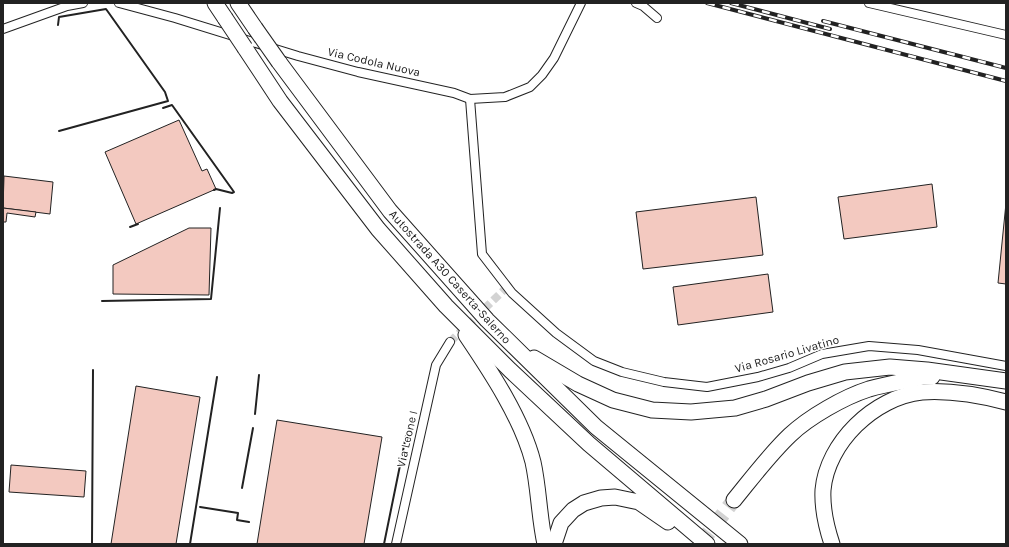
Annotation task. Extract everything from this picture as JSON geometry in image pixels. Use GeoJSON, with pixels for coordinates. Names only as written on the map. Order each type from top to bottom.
{"type":"FeatureCollection","features":[{"type":"Feature","properties":{"kind":"highway","name":"Autostrada A30 Caserta-Salerno"},"geometry":{"type":"LineString","coordinates":[[216,3],[280,101],[378,229],[446,306],[510,370],[589,444],[707,544]]}},
{"type":"Feature","properties":{"kind":"highway","name":"Autostrada A30 Caserta-Salerno"},"geometry":{"type":"LineString","coordinates":[[238,3],[279,62],[390,211],[486,320],[596,427],[740,544]]}},
{"type":"Feature","properties":{"kind":"highway"},"geometry":{"type":"LineString","coordinates":[[446,306],[504,396],[523,433],[532,462],[540,503],[545,544]]}},
{"type":"Feature","properties":{"kind":"highway"},"geometry":{"type":"LineString","coordinates":[[486,320],[537,360],[578,384],[613,400],[652,410],[691,412],[735,408],[845,372],[890,367],[927,370],[1006,381]]}},
{"type":"Feature","properties":{"kind":"highway"},"geometry":{"type":"LineString","coordinates":[[734,500],[758,470],[791,434],[812,418],[843,399],[868,389],[923,377],[969,377]]}},
{"type":"Feature","properties":{"kind":"highway"},"geometry":{"type":"LineString","coordinates":[[899,382],[939,386],[1006,402]]}},
{"type":"Feature","properties":{"kind":"highway"},"geometry":{"type":"LineString","coordinates":[[832,544],[823,514],[825,483],[835,452],[857,424],[872,411],[891,400],[921,392],[946,392],[981,395]]}},
{"type":"Feature","properties":{"kind":"highway"},"geometry":{"type":"LineString","coordinates":[[554,544],[561,523],[573,510],[584,503],[601,498],[615,497],[639,502],[701,544]]}},
{"type":"Feature","properties":{"kind":"street"},"geometry":{"type":"LineString","coordinates":[[3,29],[67,6],[83,3]]}},
{"type":"Feature","properties":{"kind":"street","name":"Via Codola Nuova"},"geometry":{"type":"LineString","coordinates":[[119,3],[175,18],[306,58],[358,72],[454,93],[470,99],[505,97],[530,87],[542,76],[554,58],[581,3]]}},
{"type":"Feature","properties":{"kind":"street"},"geometry":{"type":"LineString","coordinates":[[636,3],[643,6],[657,18]]}},
{"type":"Feature","properties":{"kind":"street"},"geometry":{"type":"LineString","coordinates":[[869,3],[1006,36]]}},
{"type":"Feature","properties":{"kind":"street","name":"Via Rosario Livatino"},"geometry":{"type":"LineString","coordinates":[[470,99],[482,254],[512,293],[556,333],[594,361],[622,372],[664,382],[707,387],[758,377],[789,368],[822,354],[869,346],[918,350],[1006,366]]}},
{"type":"Feature","properties":{"kind":"street","name":"Via Leone I"},"geometry":{"type":"LineString","coordinates":[[396,544],[436,365],[450,342]]}},
{"type":"Feature","properties":{"kind":"building"},"geometry":{"type":"Polygon","coordinates":[[[179,120],[202,171],[207,169],[216,189],[136,224],[105,152],[179,120]]]}},
{"type":"Feature","properties":{"kind":"building"},"geometry":{"type":"Polygon","coordinates":[[[4,176],[53,182],[50,214],[3,208],[4,176]]]}},
{"type":"Feature","properties":{"kind":"building"},"geometry":{"type":"Polygon","coordinates":[[[932,184],[937,227],[844,239],[838,197],[932,184]]]}},
{"type":"Feature","properties":{"kind":"building"},"geometry":{"type":"Polygon","coordinates":[[[756,197],[763,255],[643,269],[636,212],[756,197]]]}},
{"type":"Feature","properties":{"kind":"building"},"geometry":{"type":"Polygon","coordinates":[[[1006,203],[1006,284],[998,283],[1006,203]]]}},
{"type":"Feature","properties":{"kind":"building"},"geometry":{"type":"Polygon","coordinates":[[[3,208],[36,212],[35,217],[7,213],[6,222],[3,222],[3,208]]]}},
{"type":"Feature","properties":{"kind":"building"},"geometry":{"type":"Polygon","coordinates":[[[189,228],[211,228],[209,295],[113,294],[113,265],[189,228]]]}},
{"type":"Feature","properties":{"kind":"building"},"geometry":{"type":"Polygon","coordinates":[[[768,274],[773,312],[678,325],[673,287],[768,274]]]}},
{"type":"Feature","properties":{"kind":"building"},"geometry":{"type":"Polygon","coordinates":[[[136,386],[200,397],[176,544],[111,544],[136,386]]]}},
{"type":"Feature","properties":{"kind":"building"},"geometry":{"type":"Polygon","coordinates":[[[277,420],[382,437],[364,544],[257,544],[277,420]]]}},
{"type":"Feature","properties":{"kind":"building"},"geometry":{"type":"Polygon","coordinates":[[[11,465],[86,471],[84,497],[9,492],[11,465]]]}},
{"type":"Feature","properties":{"kind":"tunnel"},"geometry":{"type":"LineString","coordinates":[[450,342],[507,287]]}},
{"type":"Feature","properties":{"kind":"tunnel"},"geometry":{"type":"LineString","coordinates":[[700,544],[734,500]]}},
{"type":"Feature","properties":{"kind":"railway"},"geometry":{"type":"LineString","coordinates":[[707,3],[1006,81]]}},
{"type":"Feature","properties":{"kind":"railway"},"geometry":{"type":"LineString","coordinates":[[731,3],[830,29]]}},
{"type":"Feature","properties":{"kind":"railway"},"geometry":{"type":"LineString","coordinates":[[823,21],[1006,68]]}},
{"type":"Feature","properties":{"kind":"wall"},"geometry":{"type":"LineString","coordinates":[[58,25],[59,17],[106,9],[165,92],[168,101],[59,131]]}},
{"type":"Feature","properties":{"kind":"wall"},"geometry":{"type":"LineString","coordinates":[[163,108],[172,105],[234,192],[214,190]]}},
{"type":"Feature","properties":{"kind":"wall"},"geometry":{"type":"LineString","coordinates":[[102,301],[211,299],[220,208]]}},
{"type":"Feature","properties":{"kind":"wall"},"geometry":{"type":"LineString","coordinates":[[130,227],[138,224]]}},
{"type":"Feature","properties":{"kind":"wall"},"geometry":{"type":"LineString","coordinates":[[92,544],[93,370]]}},
{"type":"Feature","properties":{"kind":"wall"},"geometry":{"type":"LineString","coordinates":[[255,414],[259,375]]}},
{"type":"Feature","properties":{"kind":"wall"},"geometry":{"type":"LineString","coordinates":[[190,544],[217,377]]}},
{"type":"Feature","properties":{"kind":"wall"},"geometry":{"type":"LineString","coordinates":[[242,488],[253,428]]}},
{"type":"Feature","properties":{"kind":"wall"},"geometry":{"type":"LineString","coordinates":[[384,544],[406,436]]}},
{"type":"Feature","properties":{"kind":"wall"},"geometry":{"type":"LineString","coordinates":[[200,507],[238,513],[237,520],[249,522]]}}]}
